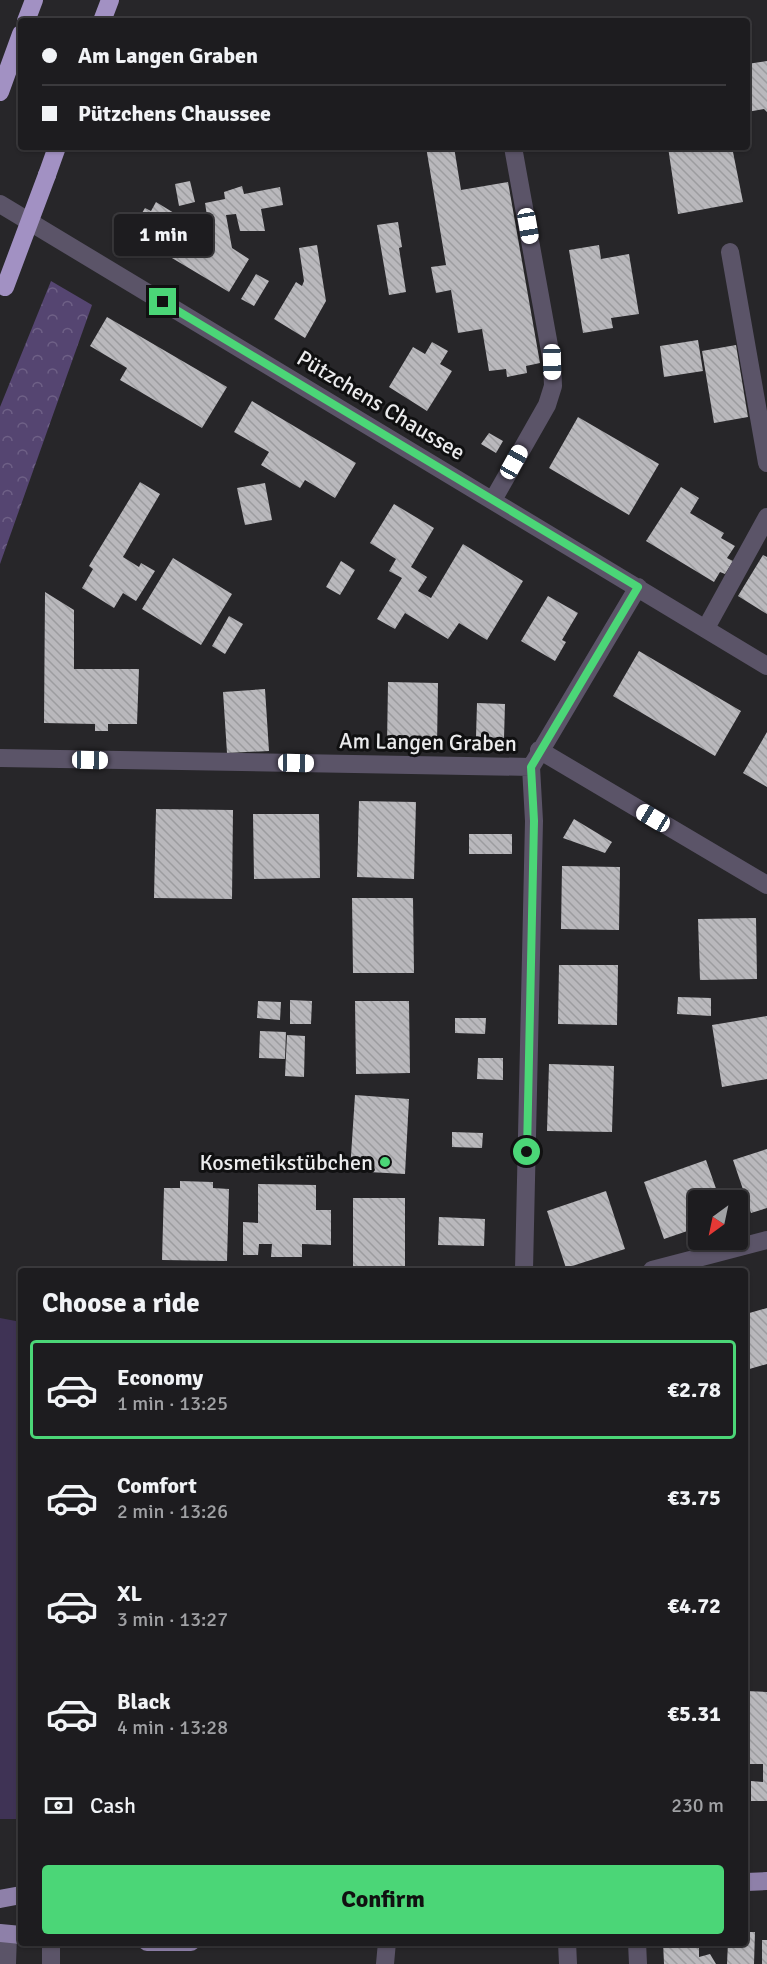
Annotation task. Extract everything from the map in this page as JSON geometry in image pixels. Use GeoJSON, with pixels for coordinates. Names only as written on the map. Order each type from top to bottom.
{"type":"FeatureCollection","features":[{"type":"Feature","properties":{"kind":"highway"},"geometry":{"type":"LineString","coordinates":[[27,18],[33,0]]}},
{"type":"Feature","properties":{"kind":"highway"},"geometry":{"type":"LineString","coordinates":[[103,18],[110,0]]}},
{"type":"Feature","properties":{"kind":"highway"},"geometry":{"type":"LineString","coordinates":[[0,92],[18,42]]}},
{"type":"Feature","properties":{"kind":"highway"},"geometry":{"type":"LineString","coordinates":[[2,293],[56,150]]}},
{"type":"Feature","properties":{"kind":"main road"},"geometry":{"type":"LineString","coordinates":[[748,1882],[767,1881]]}},
{"type":"Feature","properties":{"kind":"main road"},"geometry":{"type":"LineString","coordinates":[[0,1899],[18,1896]]}},
{"type":"Feature","properties":{"kind":"street"},"geometry":{"type":"LineString","coordinates":[[493,500],[547,405],[553,387],[552,362],[514,150]]}},
{"type":"Feature","properties":{"kind":"street","name":"Pützchens Chaussee"},"geometry":{"type":"LineString","coordinates":[[0,204],[767,666]]}},
{"type":"Feature","properties":{"kind":"street"},"geometry":{"type":"LineString","coordinates":[[730,252],[767,463]]}},
{"type":"Feature","properties":{"kind":"street"},"geometry":{"type":"LineString","coordinates":[[706,628],[767,517]]}},
{"type":"Feature","properties":{"kind":"street","name":"Am Langen Graben"},"geometry":{"type":"LineString","coordinates":[[524,1268],[534,821],[531,767],[539,750],[638,587]]}},
{"type":"Feature","properties":{"kind":"street"},"geometry":{"type":"LineString","coordinates":[[539,750],[767,885]]}},
{"type":"Feature","properties":{"kind":"street","name":"Am Langen Graben"},"geometry":{"type":"LineString","coordinates":[[0,758],[531,767]]}},
{"type":"Feature","properties":{"kind":"street"},"geometry":{"type":"LineString","coordinates":[[660,1268],[767,1240]]}},
{"type":"Feature","properties":{"kind":"street"},"geometry":{"type":"LineString","coordinates":[[7,1964],[10,1934]]}},
{"type":"Feature","properties":{"kind":"street"},"geometry":{"type":"LineString","coordinates":[[51,1946],[51,1964]]}},
{"type":"Feature","properties":{"kind":"street"},"geometry":{"type":"LineString","coordinates":[[385,1964],[387,1946]]}},
{"type":"Feature","properties":{"kind":"street"},"geometry":{"type":"LineString","coordinates":[[567,1946],[568,1964]]}},
{"type":"Feature","properties":{"kind":"street"},"geometry":{"type":"LineString","coordinates":[[637,1946],[638,1964]]}},
{"type":"Feature","properties":{"kind":"shaded area"},"geometry":{"type":"Polygon","coordinates":[[[0,1318],[18,1321],[18,1819],[0,1819],[0,1318]]]}},
{"type":"Feature","properties":{"kind":"green space"},"geometry":{"type":"Polygon","coordinates":[[[51,281],[92,305],[0,564],[0,407],[51,281]]]}},
{"type":"Feature","properties":{"kind":"building"},"geometry":{"type":"Polygon","coordinates":[[[767,61],[767,112],[764,109],[750,111],[750,64],[767,61]]]}},
{"type":"Feature","properties":{"kind":"building"},"geometry":{"type":"Polygon","coordinates":[[[427,150],[454,150],[461,190],[508,182],[540,363],[526,366],[527,373],[507,377],[506,369],[489,371],[482,329],[458,333],[451,290],[436,293],[431,267],[446,265],[427,150]]]}},
{"type":"Feature","properties":{"kind":"building"},"geometry":{"type":"Polygon","coordinates":[[[668,150],[733,150],[743,202],[678,214],[668,150]]]}},
{"type":"Feature","properties":{"kind":"building"},"geometry":{"type":"Polygon","coordinates":[[[190,181],[195,202],[179,206],[175,184],[190,181]]]}},
{"type":"Feature","properties":{"kind":"building"},"geometry":{"type":"Polygon","coordinates":[[[242,186],[244,194],[280,187],[283,205],[261,209],[265,231],[240,231],[236,214],[226,215],[232,248],[249,259],[229,292],[135,236],[141,226],[136,223],[145,208],[151,211],[156,202],[210,235],[205,203],[225,199],[224,192],[242,186]]]}},
{"type":"Feature","properties":{"kind":"building"},"geometry":{"type":"Polygon","coordinates":[[[398,222],[402,247],[399,248],[406,292],[389,295],[377,225],[398,222]]]}},
{"type":"Feature","properties":{"kind":"building"},"geometry":{"type":"Polygon","coordinates":[[[317,245],[326,301],[305,338],[274,319],[296,282],[302,286],[304,281],[299,248],[317,245]]]}},
{"type":"Feature","properties":{"kind":"building"},"geometry":{"type":"Polygon","coordinates":[[[599,245],[601,259],[629,254],[639,314],[611,318],[613,328],[583,333],[569,250],[599,245]]]}},
{"type":"Feature","properties":{"kind":"building"},"geometry":{"type":"Polygon","coordinates":[[[256,274],[269,281],[254,306],[241,299],[256,274]]]}},
{"type":"Feature","properties":{"kind":"building"},"geometry":{"type":"Polygon","coordinates":[[[107,317],[227,387],[202,428],[120,380],[127,368],[90,346],[107,317]]]}},
{"type":"Feature","properties":{"kind":"building"},"geometry":{"type":"Polygon","coordinates":[[[698,340],[703,371],[664,377],[660,346],[698,340]]]}},
{"type":"Feature","properties":{"kind":"building"},"geometry":{"type":"Polygon","coordinates":[[[432,342],[448,351],[440,364],[452,371],[427,411],[389,387],[413,347],[425,354],[432,342]]]}},
{"type":"Feature","properties":{"kind":"building"},"geometry":{"type":"Polygon","coordinates":[[[736,345],[748,417],[714,423],[702,351],[736,345]]]}},
{"type":"Feature","properties":{"kind":"building"},"geometry":{"type":"Polygon","coordinates":[[[252,401],[356,463],[335,498],[305,480],[300,488],[261,465],[269,452],[234,432],[252,401]]]}},
{"type":"Feature","properties":{"kind":"building"},"geometry":{"type":"Polygon","coordinates":[[[578,417],[659,464],[629,515],[549,468],[578,417]]]}},
{"type":"Feature","properties":{"kind":"building"},"geometry":{"type":"Polygon","coordinates":[[[489,433],[503,441],[496,453],[481,444],[489,433]]]}},
{"type":"Feature","properties":{"kind":"building"},"geometry":{"type":"Polygon","coordinates":[[[140,482],[160,494],[123,557],[139,567],[141,563],[155,571],[136,601],[123,593],[114,608],[82,588],[93,569],[89,566],[140,482]]]}},
{"type":"Feature","properties":{"kind":"building"},"geometry":{"type":"Polygon","coordinates":[[[265,483],[272,520],[245,525],[237,488],[265,483]]]}},
{"type":"Feature","properties":{"kind":"building"},"geometry":{"type":"Polygon","coordinates":[[[681,487],[699,498],[690,513],[724,533],[721,538],[735,546],[727,558],[733,561],[725,574],[720,572],[714,582],[646,541],[681,487]]]}},
{"type":"Feature","properties":{"kind":"building"},"geometry":{"type":"Polygon","coordinates":[[[394,504],[434,528],[411,567],[427,577],[418,591],[431,598],[463,544],[523,581],[487,640],[459,623],[448,639],[405,613],[395,629],[377,619],[402,578],[389,571],[396,559],[370,543],[394,504]]]}},
{"type":"Feature","properties":{"kind":"building"},"geometry":{"type":"Polygon","coordinates":[[[763,555],[767,557],[767,614],[738,596],[763,555]]]}},
{"type":"Feature","properties":{"kind":"building"},"geometry":{"type":"Polygon","coordinates":[[[173,558],[232,594],[201,645],[142,609],[173,558]]]}},
{"type":"Feature","properties":{"kind":"building"},"geometry":{"type":"Polygon","coordinates":[[[341,561],[355,570],[340,595],[326,587],[341,561]]]}},
{"type":"Feature","properties":{"kind":"building"},"geometry":{"type":"Polygon","coordinates":[[[45,592],[74,610],[74,669],[139,669],[137,724],[108,724],[108,731],[95,731],[95,724],[44,723],[45,592]]]}},
{"type":"Feature","properties":{"kind":"building"},"geometry":{"type":"Polygon","coordinates":[[[548,596],[578,613],[562,640],[566,642],[555,661],[521,641],[548,596]]]}},
{"type":"Feature","properties":{"kind":"building"},"geometry":{"type":"Polygon","coordinates":[[[229,616],[243,624],[225,654],[212,646],[229,616]]]}},
{"type":"Feature","properties":{"kind":"building"},"geometry":{"type":"Polygon","coordinates":[[[639,651],[741,711],[715,756],[613,696],[639,651]]]}},
{"type":"Feature","properties":{"kind":"building"},"geometry":{"type":"Polygon","coordinates":[[[388,682],[438,683],[437,746],[387,745],[388,682]]]}},
{"type":"Feature","properties":{"kind":"building"},"geometry":{"type":"Polygon","coordinates":[[[265,689],[269,751],[227,753],[223,692],[265,689]]]}},
{"type":"Feature","properties":{"kind":"building"},"geometry":{"type":"Polygon","coordinates":[[[477,703],[505,704],[504,738],[476,737],[477,703]]]}},
{"type":"Feature","properties":{"kind":"building"},"geometry":{"type":"Polygon","coordinates":[[[767,732],[767,787],[743,773],[767,732]]]}},
{"type":"Feature","properties":{"kind":"building"},"geometry":{"type":"Polygon","coordinates":[[[359,801],[416,802],[414,879],[357,877],[359,801]]]}},
{"type":"Feature","properties":{"kind":"building"},"geometry":{"type":"Polygon","coordinates":[[[156,809],[233,810],[232,899],[154,898],[156,809]]]}},
{"type":"Feature","properties":{"kind":"building"},"geometry":{"type":"Polygon","coordinates":[[[253,814],[319,814],[320,878],[254,879],[253,814]]]}},
{"type":"Feature","properties":{"kind":"building"},"geometry":{"type":"Polygon","coordinates":[[[574,819],[612,842],[605,853],[563,838],[574,819]]]}},
{"type":"Feature","properties":{"kind":"building"},"geometry":{"type":"Polygon","coordinates":[[[469,834],[512,834],[512,854],[469,854],[469,834]]]}},
{"type":"Feature","properties":{"kind":"building"},"geometry":{"type":"Polygon","coordinates":[[[562,866],[620,867],[619,930],[561,929],[562,866]]]}},
{"type":"Feature","properties":{"kind":"building"},"geometry":{"type":"Polygon","coordinates":[[[352,898],[413,898],[414,973],[353,973],[352,898]]]}},
{"type":"Feature","properties":{"kind":"building"},"geometry":{"type":"Polygon","coordinates":[[[756,918],[757,979],[700,980],[698,919],[756,918]]]}},
{"type":"Feature","properties":{"kind":"building"},"geometry":{"type":"Polygon","coordinates":[[[559,965],[618,965],[617,1025],[558,1024],[559,965]]]}},
{"type":"Feature","properties":{"kind":"building"},"geometry":{"type":"Polygon","coordinates":[[[678,997],[711,998],[711,1016],[677,1014],[678,997]]]}},
{"type":"Feature","properties":{"kind":"building"},"geometry":{"type":"Polygon","coordinates":[[[290,1000],[312,1001],[311,1024],[290,1024],[290,1000]]]}},
{"type":"Feature","properties":{"kind":"building"},"geometry":{"type":"Polygon","coordinates":[[[258,1001],[281,1002],[280,1020],[257,1018],[258,1001]]]}},
{"type":"Feature","properties":{"kind":"building"},"geometry":{"type":"Polygon","coordinates":[[[355,1001],[409,1001],[410,1073],[356,1074],[355,1001]]]}},
{"type":"Feature","properties":{"kind":"building"},"geometry":{"type":"Polygon","coordinates":[[[767,1016],[767,1079],[722,1087],[712,1025],[767,1016]]]}},
{"type":"Feature","properties":{"kind":"building"},"geometry":{"type":"Polygon","coordinates":[[[455,1018],[486,1018],[485,1034],[455,1033],[455,1018]]]}},
{"type":"Feature","properties":{"kind":"building"},"geometry":{"type":"Polygon","coordinates":[[[260,1031],[286,1032],[285,1059],[259,1058],[260,1031]]]}},
{"type":"Feature","properties":{"kind":"building"},"geometry":{"type":"Polygon","coordinates":[[[287,1035],[305,1036],[304,1077],[285,1076],[287,1035]]]}},
{"type":"Feature","properties":{"kind":"building"},"geometry":{"type":"Polygon","coordinates":[[[478,1058],[503,1058],[503,1080],[477,1079],[478,1058]]]}},
{"type":"Feature","properties":{"kind":"building"},"geometry":{"type":"Polygon","coordinates":[[[549,1064],[614,1066],[612,1132],[547,1131],[549,1064]]]}},
{"type":"Feature","properties":{"kind":"building"},"geometry":{"type":"Polygon","coordinates":[[[355,1095],[409,1099],[405,1174],[350,1171],[355,1095]]]}},
{"type":"Feature","properties":{"kind":"building"},"geometry":{"type":"Polygon","coordinates":[[[452,1132],[483,1133],[482,1148],[452,1147],[452,1132]]]}},
{"type":"Feature","properties":{"kind":"building"},"geometry":{"type":"Polygon","coordinates":[[[767,1149],[767,1208],[751,1213],[748,1204],[748,1190],[743,1190],[733,1160],[767,1149]]]}},
{"type":"Feature","properties":{"kind":"building"},"geometry":{"type":"Polygon","coordinates":[[[706,1160],[716,1190],[688,1190],[688,1231],[664,1239],[644,1182],[706,1160]]]}},
{"type":"Feature","properties":{"kind":"building"},"geometry":{"type":"Polygon","coordinates":[[[180,1181],[213,1182],[213,1188],[229,1189],[227,1261],[162,1260],[164,1188],[180,1188],[180,1181]]]}},
{"type":"Feature","properties":{"kind":"building"},"geometry":{"type":"Polygon","coordinates":[[[258,1184],[316,1185],[316,1210],[331,1210],[331,1245],[302,1244],[302,1257],[271,1257],[272,1244],[259,1244],[258,1255],[243,1255],[243,1222],[258,1223],[258,1184]]]}},
{"type":"Feature","properties":{"kind":"building"},"geometry":{"type":"Polygon","coordinates":[[[606,1191],[625,1249],[566,1268],[547,1211],[606,1191]]]}},
{"type":"Feature","properties":{"kind":"building"},"geometry":{"type":"Polygon","coordinates":[[[353,1198],[405,1198],[405,1268],[353,1268],[353,1198]]]}},
{"type":"Feature","properties":{"kind":"building"},"geometry":{"type":"Polygon","coordinates":[[[439,1217],[485,1219],[484,1246],[438,1245],[439,1217]]]}},
{"type":"Feature","properties":{"kind":"building"},"geometry":{"type":"Polygon","coordinates":[[[767,1308],[767,1364],[748,1369],[748,1313],[767,1308]]]}},
{"type":"Feature","properties":{"kind":"building"},"geometry":{"type":"Polygon","coordinates":[[[748,1691],[767,1692],[767,1801],[751,1801],[751,1781],[763,1782],[763,1764],[748,1764],[748,1691]]]}},
{"type":"Feature","properties":{"kind":"building"},"geometry":{"type":"Polygon","coordinates":[[[748,1932],[755,1932],[754,1964],[727,1964],[728,1946],[748,1946],[748,1932]]]}},
{"type":"Feature","properties":{"kind":"building"},"geometry":{"type":"Polygon","coordinates":[[[762,1940],[767,1940],[767,1964],[762,1964],[762,1940]]]}},
{"type":"Feature","properties":{"kind":"building"},"geometry":{"type":"Polygon","coordinates":[[[663,1946],[699,1946],[699,1957],[710,1954],[716,1964],[664,1964],[663,1946]]]}},
{"type":"Feature","properties":{"kind":"place","name":"Kosmetikstübchen"},"geometry":{"type":"Point","coordinates":[385,1162]}},
{"type":"Feature","properties":{"kind":"route"},"geometry":{"type":"LineString","coordinates":[[163,302],[638,587],[539,750],[531,767],[534,821],[527,1152]]}}]}
